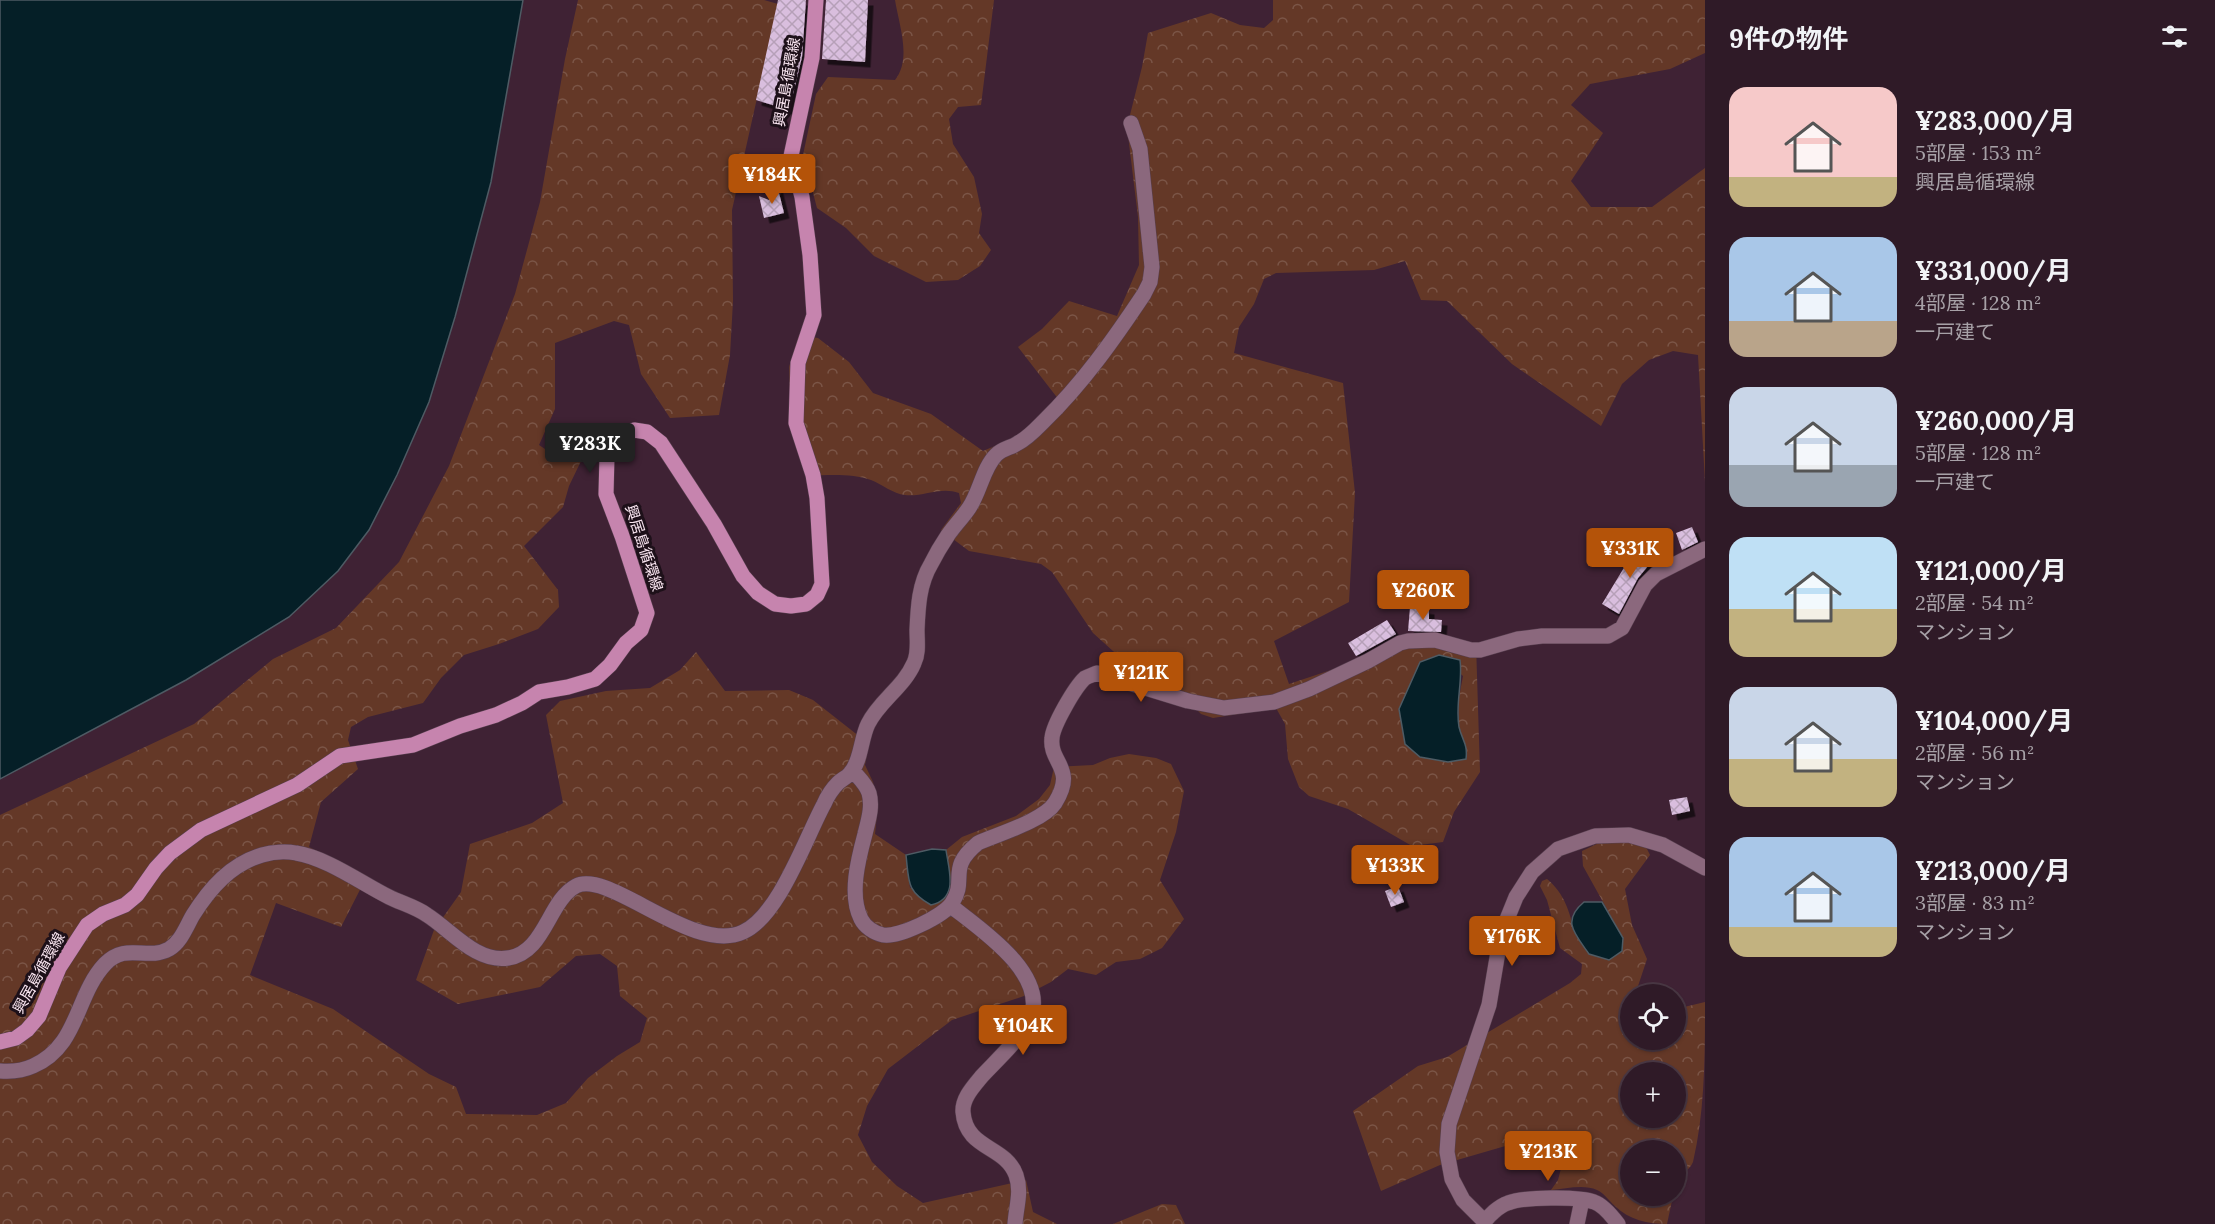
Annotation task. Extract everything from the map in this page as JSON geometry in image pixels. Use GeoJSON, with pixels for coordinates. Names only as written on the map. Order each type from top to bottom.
{"type":"FeatureCollection","features":[{"type":"Feature","properties":{"kind":"main road","name":"興居島循環線"},"geometry":{"type":"LineString","coordinates":[[0,1042],[16,1038],[27,1030],[39,1016],[59,968],[87,925],[103,914],[125,905],[137,895],[170,853],[201,830],[297,785],[340,756],[413,745],[460,726],[496,715],[539,692],[595,679],[610,665],[626,643],[641,630],[647,613],[606,494],[607,456],[611,445],[621,436],[634,430],[647,432],[661,443],[708,515],[743,576],[758,593],[775,604],[791,606],[806,604],[817,595],[822,584],[817,498],[813,475],[796,423],[798,363],[814,315],[810,255],[802,197],[791,156],[812,58],[816,0]]}},
{"type":"Feature","properties":{"kind":"street"},"geometry":{"type":"LineString","coordinates":[[0,1071],[12,1072],[28,1068],[48,1059],[69,1033],[96,977],[106,962],[119,954],[132,951],[152,953],[165,951],[172,947],[223,876],[242,863],[267,853],[296,853],[322,862],[427,914],[457,939],[485,955],[504,959],[520,955],[534,943],[565,896],[576,886],[587,884],[604,887],[663,917],[706,934],[728,937],[747,931],[761,920],[800,857],[824,803],[839,782],[853,771],[867,727],[874,714],[906,677],[917,657],[920,589],[948,535],[970,507],[991,461],[1000,450],[1017,444],[1062,403],[1101,357],[1150,282],[1152,267],[1140,149],[1131,123]]}},
{"type":"Feature","properties":{"kind":"street"},"geometry":{"type":"LineString","coordinates":[[853,771],[864,783],[870,795],[870,812],[855,892],[856,909],[864,924],[874,932],[884,936],[900,933],[951,906],[956,896],[960,865],[978,843],[1044,814],[1054,804],[1064,776],[1052,749],[1052,737],[1078,685],[1086,677],[1097,673],[1188,701],[1224,708],[1274,702],[1309,689],[1408,641],[1435,640],[1471,650],[1480,650],[1518,639],[1542,636],[1608,636],[1622,628],[1645,585],[1656,574],[1705,549]]}},
{"type":"Feature","properties":{"kind":"street"},"geometry":{"type":"LineString","coordinates":[[1618,1224],[1595,1202],[1532,1199],[1508,1203],[1484,1223],[1463,1200],[1452,1179],[1447,1152],[1449,1124],[1486,1015],[1501,934],[1516,897],[1532,872],[1558,849],[1595,836],[1629,835],[1663,845],[1705,868]]}},
{"type":"Feature","properties":{"kind":"street"},"geometry":{"type":"LineString","coordinates":[[951,906],[1004,949],[1023,970],[1033,993],[1032,1017],[971,1089],[962,1107],[964,1124],[974,1138],[1008,1161],[1016,1173],[1020,1192],[1015,1224]]}},
{"type":"Feature","properties":{"kind":"street"},"geometry":{"type":"LineString","coordinates":[[1577,1224],[1582,1200]]}},
{"type":"Feature","properties":{"kind":"green space"},"geometry":{"type":"Polygon","coordinates":[[[578,0],[764,0],[778,4],[732,210],[733,301],[730,355],[719,415],[670,418],[641,374],[629,325],[614,321],[555,343],[555,409],[539,445],[545,449],[564,447],[579,451],[582,459],[569,486],[563,507],[524,546],[558,590],[559,607],[538,629],[464,655],[441,678],[423,703],[368,717],[351,727],[348,740],[358,769],[321,802],[309,847],[367,876],[341,927],[276,903],[250,975],[333,1009],[429,1074],[456,1087],[466,1114],[537,1115],[566,1103],[588,1078],[640,1042],[647,1018],[620,996],[617,966],[600,954],[576,956],[540,987],[458,1004],[416,980],[434,930],[461,892],[470,844],[532,823],[563,803],[546,715],[560,701],[606,691],[650,688],[680,670],[696,652],[725,691],[789,690],[813,700],[869,744],[865,765],[873,782],[878,805],[875,834],[906,855],[910,888],[951,885],[946,850],[962,837],[1016,816],[1039,799],[1050,785],[1054,767],[1093,765],[1129,754],[1156,758],[1171,764],[1184,791],[1176,832],[1160,880],[1184,919],[1162,948],[1140,959],[1116,962],[1096,975],[1068,969],[1051,982],[1024,996],[952,1020],[888,1069],[867,1106],[858,1135],[872,1162],[897,1186],[923,1203],[1026,1180],[1033,1212],[1057,1224],[0,1224],[0,815],[194,724],[273,659],[336,628],[399,562],[449,466],[515,294],[540,202],[565,59],[578,0]]]}},
{"type":"Feature","properties":{"kind":"green space"},"geometry":{"type":"Polygon","coordinates":[[[895,0],[994,0],[981,105],[958,107],[949,119],[953,144],[974,177],[982,214],[979,233],[991,250],[980,266],[958,280],[926,282],[874,256],[846,228],[817,208],[803,155],[816,94],[828,77],[895,80],[900,72],[904,52],[895,0]]]}},
{"type":"Feature","properties":{"kind":"green space"},"geometry":{"type":"Polygon","coordinates":[[[1273,0],[1705,0],[1705,53],[1670,69],[1590,84],[1571,105],[1603,133],[1571,181],[1591,207],[1652,207],[1705,168],[1705,482],[1698,355],[1673,351],[1649,360],[1622,384],[1601,426],[1512,364],[1447,301],[1421,300],[1405,261],[1374,270],[1276,273],[1264,279],[1254,304],[1239,327],[1234,353],[1343,383],[1355,493],[1349,602],[1274,641],[1289,684],[1349,664],[1401,635],[1476,644],[1480,772],[1454,812],[1443,842],[1412,846],[1348,809],[1309,796],[1299,787],[1288,759],[1285,724],[1276,708],[1213,718],[1201,714],[1174,686],[1123,660],[1093,633],[1052,572],[1041,564],[969,551],[941,530],[961,503],[959,493],[939,491],[905,495],[856,476],[807,476],[790,423],[789,367],[799,335],[818,338],[849,362],[873,393],[931,414],[983,451],[1016,437],[1059,400],[1018,347],[1042,329],[1069,301],[1117,316],[1139,265],[1138,217],[1127,127],[1148,33],[1211,13],[1240,25],[1264,28],[1273,20],[1273,0]],[[1439,655],[1459,727],[1458,703],[1463,676],[1439,655]]]}},
{"type":"Feature","properties":{"kind":"green space"},"geometry":{"type":"Polygon","coordinates":[[[1629,841],[1646,847],[1650,855],[1625,889],[1632,925],[1647,959],[1639,984],[1620,984],[1620,1050],[1686,1050],[1686,1007],[1705,1002],[1702,1103],[1693,1162],[1686,1170],[1686,1140],[1620,1140],[1620,1206],[1671,1206],[1667,1224],[1633,1218],[1620,1211],[1602,1193],[1592,1188],[1551,1190],[1558,1180],[1564,1157],[1555,1140],[1543,1135],[1440,1165],[1381,1191],[1353,1111],[1418,1066],[1447,1057],[1570,983],[1581,974],[1582,964],[1560,948],[1547,900],[1540,886],[1542,881],[1547,879],[1562,897],[1575,933],[1623,938],[1583,866],[1582,851],[1601,842],[1629,841]]]}},
{"type":"Feature","properties":{"kind":"green space"},"geometry":{"type":"Polygon","coordinates":[[[1162,1204],[1176,1205],[1185,1224],[1113,1224],[1162,1204]]]}},
{"type":"Feature","properties":{"kind":"water"},"geometry":{"type":"Polygon","coordinates":[[[0,0],[523,0],[491,182],[455,317],[429,402],[397,475],[369,530],[338,571],[289,617],[186,680],[0,779],[0,0]]]}},
{"type":"Feature","properties":{"kind":"water"},"geometry":{"type":"Polygon","coordinates":[[[1439,655],[1460,660],[1458,718],[1466,759],[1448,762],[1420,757],[1405,744],[1399,709],[1420,662],[1439,655]]]}},
{"type":"Feature","properties":{"kind":"water"},"geometry":{"type":"Polygon","coordinates":[[[932,849],[946,850],[950,883],[946,897],[931,905],[917,895],[910,885],[906,855],[932,849]]]}},
{"type":"Feature","properties":{"kind":"water"},"geometry":{"type":"Polygon","coordinates":[[[1584,902],[1602,902],[1623,938],[1622,951],[1609,960],[1589,954],[1575,934],[1573,915],[1584,902]]]}},
{"type":"Feature","properties":{"kind":"building"},"geometry":{"type":"Polygon","coordinates":[[[778,0],[806,0],[802,57],[789,110],[756,100],[778,0]]]}},
{"type":"Feature","properties":{"kind":"building"},"geometry":{"type":"Polygon","coordinates":[[[826,0],[868,0],[865,62],[822,59],[826,0]]]}},
{"type":"Feature","properties":{"kind":"building"},"geometry":{"type":"Polygon","coordinates":[[[777,185],[784,213],[764,218],[759,196],[769,200],[777,185]]]}},
{"type":"Feature","properties":{"kind":"building"},"geometry":{"type":"Polygon","coordinates":[[[1692,527],[1698,542],[1682,550],[1676,533],[1692,527]]]}},
{"type":"Feature","properties":{"kind":"building"},"geometry":{"type":"Polygon","coordinates":[[[1656,547],[1662,559],[1648,566],[1638,578],[1619,614],[1602,604],[1628,561],[1656,547]]]}},
{"type":"Feature","properties":{"kind":"building"},"geometry":{"type":"Polygon","coordinates":[[[1410,607],[1429,609],[1429,619],[1442,620],[1441,632],[1408,631],[1410,607]]]}},
{"type":"Feature","properties":{"kind":"building"},"geometry":{"type":"Polygon","coordinates":[[[1387,620],[1396,634],[1356,656],[1348,643],[1387,620]]]}},
{"type":"Feature","properties":{"kind":"building"},"geometry":{"type":"Polygon","coordinates":[[[1687,797],[1690,811],[1672,815],[1669,800],[1687,797]]]}},
{"type":"Feature","properties":{"kind":"building"},"geometry":{"type":"Polygon","coordinates":[[[1398,886],[1404,902],[1391,907],[1385,891],[1398,886]]]}}]}
